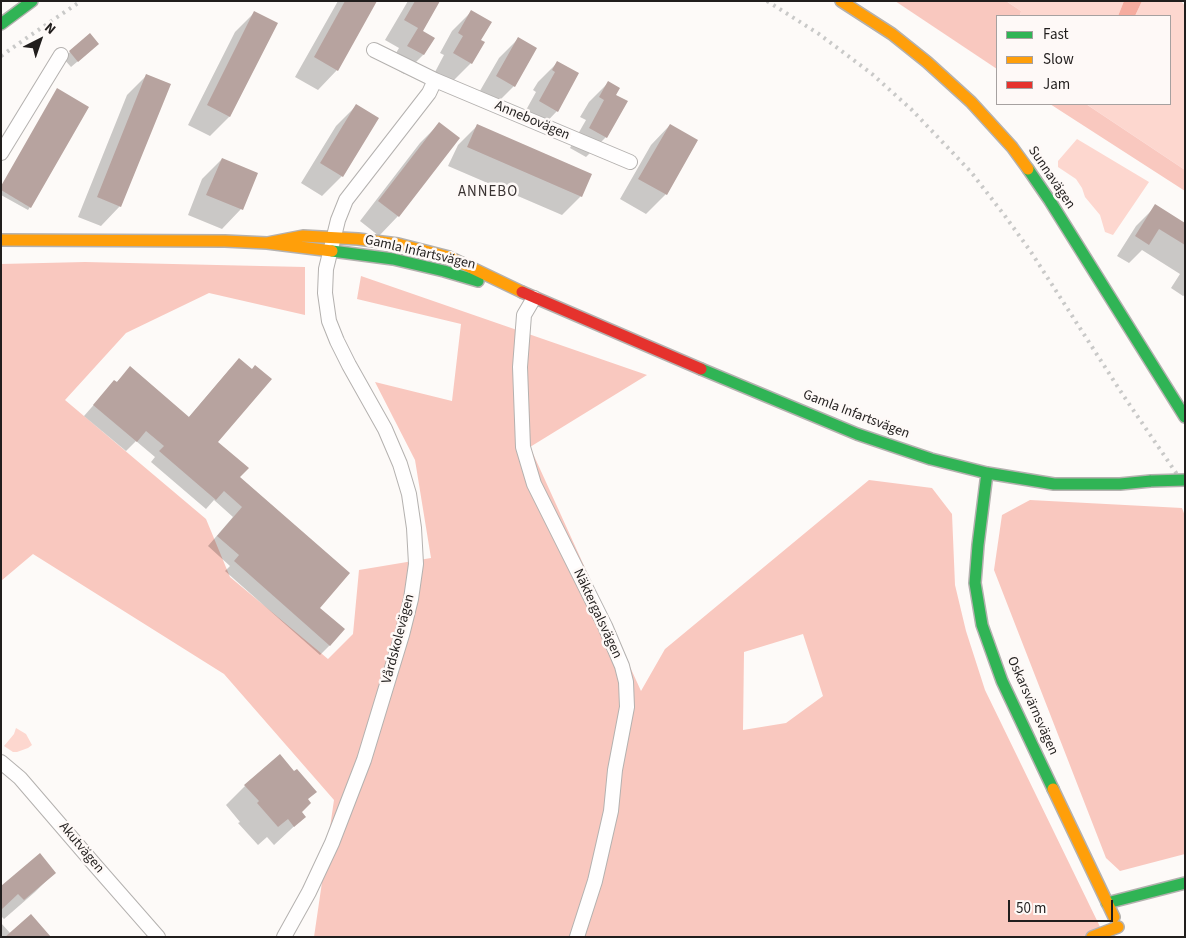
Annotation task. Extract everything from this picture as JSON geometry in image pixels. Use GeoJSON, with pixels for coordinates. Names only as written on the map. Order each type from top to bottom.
{"type":"FeatureCollection","features":[{"type":"Feature","properties":{"kind":"main road"},"geometry":{"type":"LineString","coordinates":[[1,24],[32,1]]}},
{"type":"Feature","properties":{"kind":"main road","name":"Sunnavägen"},"geometry":{"type":"LineString","coordinates":[[841,1],[892,34],[927,62],[970,102],[1012,147],[1050,202],[1185,417]]}},
{"type":"Feature","properties":{"kind":"main road","name":"Gamla Infartsvägen"},"geometry":{"type":"LineString","coordinates":[[267,243],[303,236],[334,237],[398,244],[448,257],[534,298],[656,351],[857,434],[931,459],[987,473],[1054,484],[1120,484],[1185,480]]}},
{"type":"Feature","properties":{"kind":"main road","name":"Gamla Infartsvägen"},"geometry":{"type":"LineString","coordinates":[[1,240],[225,241],[267,243],[393,260],[444,271],[534,298]]}},
{"type":"Feature","properties":{"kind":"main road","name":"Oskarsvärnsvägen"},"geometry":{"type":"LineString","coordinates":[[987,473],[975,583],[982,625],[1002,681],[1120,932]]}},
{"type":"Feature","properties":{"kind":"main road"},"geometry":{"type":"LineString","coordinates":[[1108,903],[1185,883]]}},
{"type":"Feature","properties":{"kind":"main road"},"geometry":{"type":"LineString","coordinates":[[1092,937],[1120,932]]}},
{"type":"Feature","properties":{"kind":"street","name":"Annebovägen"},"geometry":{"type":"LineString","coordinates":[[374,50],[435,80],[630,162]]}},
{"type":"Feature","properties":{"kind":"street"},"geometry":{"type":"LineString","coordinates":[[1,153],[61,55]]}},
{"type":"Feature","properties":{"kind":"street"},"geometry":{"type":"LineString","coordinates":[[330,251],[338,220],[346,200],[429,93],[435,80]]}},
{"type":"Feature","properties":{"kind":"street","name":"Vårdskolevägen"},"geometry":{"type":"LineString","coordinates":[[284,937],[309,892],[332,843],[364,760],[402,635],[411,599],[416,564],[414,528],[409,494],[400,464],[385,429],[341,349],[329,321],[325,293],[326,269],[330,251]]}},
{"type":"Feature","properties":{"kind":"street","name":"Näktergalsvägen"},"geometry":{"type":"LineString","coordinates":[[534,298],[524,315],[520,359],[523,447],[534,484],[605,626],[622,666],[626,682],[627,706],[614,770],[611,811],[596,881],[577,937]]}},
{"type":"Feature","properties":{"kind":"street","name":"Akutvägen"},"geometry":{"type":"LineString","coordinates":[[1,762],[20,778],[158,937]]}},
{"type":"Feature","properties":{"kind":"shaded area"},"geometry":{"type":"Polygon","coordinates":[[[895,1],[1006,1],[1021,11],[1020,15],[996,15],[996,68],[895,1]]]}},
{"type":"Feature","properties":{"kind":"shaded area"},"geometry":{"type":"Polygon","coordinates":[[[1006,1],[1124,1],[1118,15],[1020,15],[1021,11],[1006,1]]]}},
{"type":"Feature","properties":{"kind":"shaded area"},"geometry":{"type":"Polygon","coordinates":[[[1124,1],[1142,1],[1135,15],[1118,15],[1124,1]]]}},
{"type":"Feature","properties":{"kind":"shaded area"},"geometry":{"type":"Polygon","coordinates":[[[1142,1],[1181,1],[1185,6],[1185,170],[1088,105],[1171,105],[1171,15],[1135,15],[1142,1]]]}},
{"type":"Feature","properties":{"kind":"shaded area"},"geometry":{"type":"Polygon","coordinates":[[[1052,105],[1088,105],[1185,170],[1185,191],[1052,105]]]}},
{"type":"Feature","properties":{"kind":"shaded area"},"geometry":{"type":"Polygon","coordinates":[[[1077,139],[1149,182],[1113,235],[1105,232],[1100,215],[1085,197],[1076,179],[1058,167],[1058,161],[1077,139]]]}},
{"type":"Feature","properties":{"kind":"shaded area"},"geometry":{"type":"Polygon","coordinates":[[[85,262],[305,267],[305,315],[209,293],[126,333],[65,400],[206,519],[230,577],[328,659],[353,634],[359,570],[431,558],[415,460],[375,382],[452,401],[461,324],[357,299],[361,276],[647,375],[530,447],[641,691],[665,649],[869,480],[932,488],[952,514],[955,585],[966,631],[985,690],[1105,937],[314,937],[334,800],[224,674],[33,554],[1,581],[1,264],[85,262]],[[803,634],[744,652],[743,730],[786,723],[823,696],[803,634]]]}},
{"type":"Feature","properties":{"kind":"shaded area"},"geometry":{"type":"Polygon","coordinates":[[[1030,500],[1182,508],[1185,516],[1185,854],[1120,871],[1106,858],[994,570],[1002,515],[1030,500]]]}},
{"type":"Feature","properties":{"kind":"shaded area"},"geometry":{"type":"Polygon","coordinates":[[[16,728],[26,734],[32,745],[13,752],[4,746],[14,734],[16,728]]]}},
{"type":"Feature","properties":{"kind":"building"},"geometry":{"type":"Polygon","coordinates":[[[345,1],[377,1],[338,71],[314,57],[345,1]]]}},
{"type":"Feature","properties":{"kind":"building"},"geometry":{"type":"Polygon","coordinates":[[[415,1],[440,1],[423,31],[435,38],[424,55],[407,46],[418,28],[404,20],[415,1]]]}},
{"type":"Feature","properties":{"kind":"building"},"geometry":{"type":"Polygon","coordinates":[[[471,10],[492,22],[481,40],[485,42],[472,64],[453,53],[463,36],[458,33],[471,10]]]}},
{"type":"Feature","properties":{"kind":"building"},"geometry":{"type":"Polygon","coordinates":[[[254,11],[278,23],[230,117],[207,105],[254,11]]]}},
{"type":"Feature","properties":{"kind":"building"},"geometry":{"type":"Polygon","coordinates":[[[90,33],[99,44],[78,62],[69,51],[90,33]]]}},
{"type":"Feature","properties":{"kind":"building"},"geometry":{"type":"Polygon","coordinates":[[[518,37],[537,48],[515,87],[496,76],[518,37]]]}},
{"type":"Feature","properties":{"kind":"building"},"geometry":{"type":"Polygon","coordinates":[[[557,61],[579,73],[558,112],[539,101],[555,72],[552,70],[557,61]]]}},
{"type":"Feature","properties":{"kind":"building"},"geometry":{"type":"Polygon","coordinates":[[[146,74],[171,84],[121,207],[97,197],[146,74]]]}},
{"type":"Feature","properties":{"kind":"building"},"geometry":{"type":"Polygon","coordinates":[[[608,81],[620,88],[616,95],[628,101],[607,138],[589,128],[604,100],[599,97],[608,81]]]}},
{"type":"Feature","properties":{"kind":"building"},"geometry":{"type":"Polygon","coordinates":[[[57,88],[89,107],[31,208],[1,190],[1,186],[57,88]]]}},
{"type":"Feature","properties":{"kind":"building"},"geometry":{"type":"Polygon","coordinates":[[[356,104],[379,118],[343,177],[320,163],[356,104]]]}},
{"type":"Feature","properties":{"kind":"building"},"geometry":{"type":"Polygon","coordinates":[[[439,122],[460,138],[399,217],[378,201],[439,122]]]}},
{"type":"Feature","properties":{"kind":"building"},"geometry":{"type":"Polygon","coordinates":[[[477,124],[592,174],[582,197],[467,147],[477,124]]]}},
{"type":"Feature","properties":{"kind":"building"},"geometry":{"type":"Polygon","coordinates":[[[670,124],[698,140],[667,195],[638,179],[670,124]]]}},
{"type":"Feature","properties":{"kind":"building"},"geometry":{"type":"Polygon","coordinates":[[[222,158],[258,173],[243,210],[206,195],[222,158]]]}},
{"type":"Feature","properties":{"kind":"building"},"geometry":{"type":"Polygon","coordinates":[[[1155,204],[1185,223],[1185,245],[1159,229],[1149,245],[1135,236],[1155,204]]]}},
{"type":"Feature","properties":{"kind":"building"},"geometry":{"type":"Polygon","coordinates":[[[239,358],[252,369],[255,365],[272,379],[218,442],[249,468],[240,477],[350,573],[320,608],[345,629],[330,646],[234,561],[239,555],[217,536],[242,507],[224,491],[216,500],[159,451],[164,446],[146,431],[137,442],[93,405],[114,380],[117,382],[130,366],[189,417],[239,358]]]}},
{"type":"Feature","properties":{"kind":"building"},"geometry":{"type":"Polygon","coordinates":[[[280,754],[294,771],[297,769],[317,792],[308,799],[311,803],[302,812],[306,817],[294,827],[288,819],[278,827],[257,803],[259,801],[244,785],[280,754]]]}},
{"type":"Feature","properties":{"kind":"building"},"geometry":{"type":"Polygon","coordinates":[[[40,853],[56,873],[24,900],[18,894],[1,910],[1,886],[40,853]]]}},
{"type":"Feature","properties":{"kind":"building"},"geometry":{"type":"Polygon","coordinates":[[[31,914],[51,937],[5,937],[31,914]]]}},
{"type":"Feature","properties":{"kind":"railway"},"geometry":{"type":"LineString","coordinates":[[1,56],[81,1]]}},
{"type":"Feature","properties":{"kind":"railway"},"geometry":{"type":"LineString","coordinates":[[767,1],[819,34],[872,74],[911,109],[971,172],[1031,252],[1123,395],[1185,486]]}},
{"type":"Feature","properties":{"kind":"traffic: fast"},"geometry":{"type":"LineString","coordinates":[[1,24],[32,1]]}},
{"type":"Feature","properties":{"kind":"traffic: fast"},"geometry":{"type":"LineString","coordinates":[[1028,169],[1185,417]]}},
{"type":"Feature","properties":{"kind":"traffic: fast"},"geometry":{"type":"LineString","coordinates":[[332,251],[393,259],[478,281]]}},
{"type":"Feature","properties":{"kind":"traffic: fast"},"geometry":{"type":"LineString","coordinates":[[701,369],[857,434],[931,459],[987,473],[1054,484],[1120,484],[1151,481]]}},
{"type":"Feature","properties":{"kind":"traffic: fast"},"geometry":{"type":"LineString","coordinates":[[987,473],[975,583],[982,625],[1002,681],[1053,789]]}},
{"type":"Feature","properties":{"kind":"traffic: fast"},"geometry":{"type":"LineString","coordinates":[[1151,481],[1185,480]]}},
{"type":"Feature","properties":{"kind":"traffic: fast"},"geometry":{"type":"LineString","coordinates":[[1107,903],[1185,883]]}},
{"type":"Feature","properties":{"kind":"traffic: slow"},"geometry":{"type":"LineString","coordinates":[[841,1],[892,34],[927,62],[971,102],[1012,147],[1028,169]]}},
{"type":"Feature","properties":{"kind":"traffic: slow"},"geometry":{"type":"LineString","coordinates":[[267,243],[303,236],[358,239],[398,244],[449,257],[522,292]]}},
{"type":"Feature","properties":{"kind":"traffic: slow"},"geometry":{"type":"LineString","coordinates":[[1,240],[225,241],[267,243],[332,251]]}},
{"type":"Feature","properties":{"kind":"traffic: slow"},"geometry":{"type":"LineString","coordinates":[[1053,789],[1114,917]]}},
{"type":"Feature","properties":{"kind":"traffic: slow"},"geometry":{"type":"LineString","coordinates":[[1092,937],[1118,927]]}},
{"type":"Feature","properties":{"kind":"traffic: jam"},"geometry":{"type":"LineString","coordinates":[[522,292],[701,369]]}},
{"type":"Feature","properties":{"kind":"district","name":"ANNEBO"},"geometry":{"type":"Point","coordinates":[488,193]}}]}
